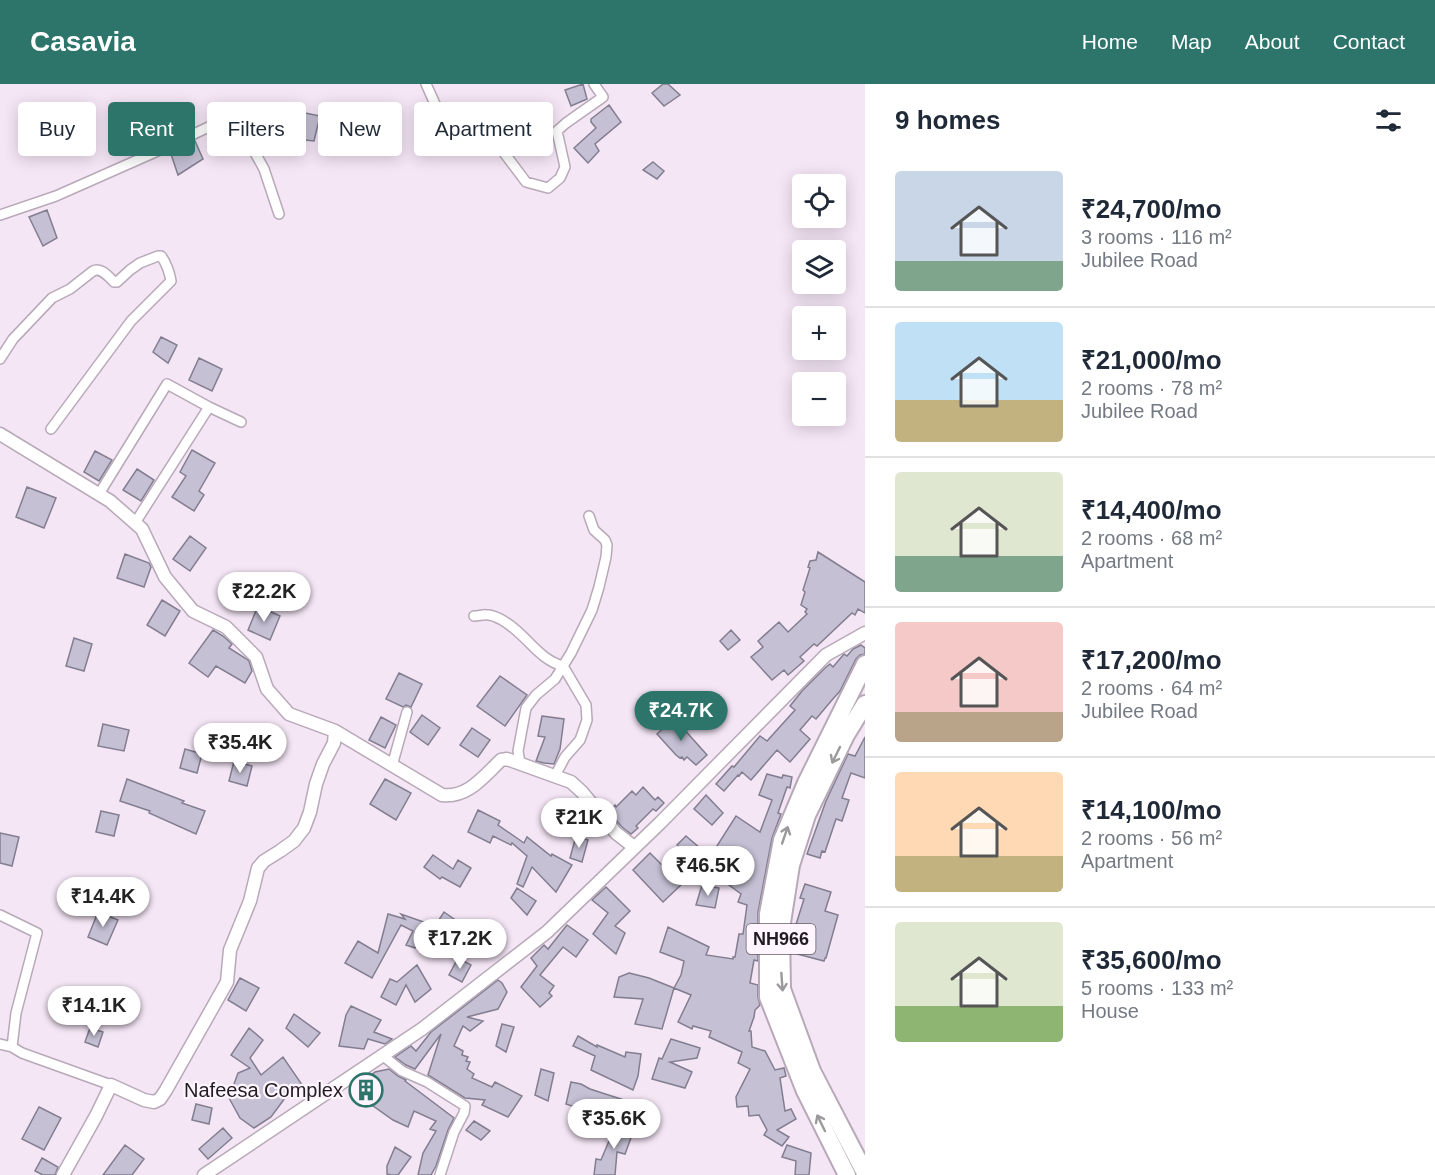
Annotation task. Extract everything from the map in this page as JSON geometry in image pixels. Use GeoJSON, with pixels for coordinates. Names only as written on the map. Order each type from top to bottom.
{"type":"FeatureCollection","features":[{"type":"Feature","properties":{"kind":"highway","name":"NH966"},"geometry":{"type":"LineString","coordinates":[[847,1175],[805,1091],[768,997],[768,914],[782,840],[806,783],[865,664]]}},
{"type":"Feature","properties":{"kind":"highway","name":"NH966"},"geometry":{"type":"LineString","coordinates":[[865,704],[846,735],[807,815],[791,865],[781,929],[782,989],[812,1071],[865,1173]]}},
{"type":"Feature","properties":{"kind":"street"},"geometry":{"type":"LineString","coordinates":[[426,84],[440,115],[442,131],[456,135],[483,136],[502,150],[526,183],[548,188],[560,178],[565,167],[557,131],[603,98],[594,84]]}},
{"type":"Feature","properties":{"kind":"street"},"geometry":{"type":"LineString","coordinates":[[0,215],[66,191],[234,115],[264,170],[279,214]]}},
{"type":"Feature","properties":{"kind":"street"},"geometry":{"type":"LineString","coordinates":[[0,359],[13,339],[52,298],[70,289],[96,269],[117,282],[140,263],[161,256],[171,281],[131,321],[51,429]]}},
{"type":"Feature","properties":{"kind":"street"},"geometry":{"type":"LineString","coordinates":[[99,494],[168,384],[208,407],[241,422]]}},
{"type":"Feature","properties":{"kind":"street"},"geometry":{"type":"LineString","coordinates":[[135,523],[208,407]]}},
{"type":"Feature","properties":{"kind":"street"},"geometry":{"type":"LineString","coordinates":[[0,434],[110,501],[142,529],[165,577],[193,611],[226,627],[256,657],[267,689],[289,714],[335,731],[442,795],[463,793],[472,788],[501,760],[507,759],[571,782],[616,833],[634,847]]}},
{"type":"Feature","properties":{"kind":"street"},"geometry":{"type":"LineString","coordinates":[[520,764],[518,752],[526,708],[536,695],[555,679],[571,653],[592,610],[607,545],[594,530],[589,516]]}},
{"type":"Feature","properties":{"kind":"street"},"geometry":{"type":"LineString","coordinates":[[474,616],[489,615],[501,619],[519,631],[545,658],[563,666],[586,705],[587,720],[580,740],[565,757],[555,776]]}},
{"type":"Feature","properties":{"kind":"street"},"geometry":{"type":"LineString","coordinates":[[204,1175],[422,1029],[547,932],[826,655],[865,633]]}},
{"type":"Feature","properties":{"kind":"street"},"geometry":{"type":"LineString","coordinates":[[392,766],[406,712]]}},
{"type":"Feature","properties":{"kind":"street"},"geometry":{"type":"LineString","coordinates":[[0,1044],[111,1085],[144,1100],[154,1102],[160,1099],[227,982],[230,950],[250,901],[258,868],[264,861],[294,841],[304,828],[323,764],[334,743],[335,731]]}},
{"type":"Feature","properties":{"kind":"street"},"geometry":{"type":"LineString","coordinates":[[0,915],[37,933],[16,1014],[12,1047]]}},
{"type":"Feature","properties":{"kind":"street"},"geometry":{"type":"LineString","coordinates":[[382,1055],[402,1071],[427,1082],[465,1106],[440,1175]]}},
{"type":"Feature","properties":{"kind":"street"},"geometry":{"type":"LineString","coordinates":[[63,1175],[111,1085]]}},
{"type":"Feature","properties":{"kind":"building"},"geometry":{"type":"Polygon","coordinates":[[[583,84],[587,99],[571,106],[565,90],[583,84]]]}},
{"type":"Feature","properties":{"kind":"building"},"geometry":{"type":"Polygon","coordinates":[[[663,84],[668,84],[680,95],[664,106],[652,93],[663,84]]]}},
{"type":"Feature","properties":{"kind":"building"},"geometry":{"type":"Polygon","coordinates":[[[609,105],[621,122],[595,144],[599,151],[588,163],[574,148],[596,128],[591,119],[609,105]]]}},
{"type":"Feature","properties":{"kind":"building"},"geometry":{"type":"Polygon","coordinates":[[[306,113],[318,116],[314,141],[306,140],[306,113]]]}},
{"type":"Feature","properties":{"kind":"building"},"geometry":{"type":"Polygon","coordinates":[[[195,141],[203,159],[178,175],[172,156],[195,156],[195,141]]]}},
{"type":"Feature","properties":{"kind":"building"},"geometry":{"type":"Polygon","coordinates":[[[653,162],[664,171],[657,179],[643,170],[653,162]]]}},
{"type":"Feature","properties":{"kind":"building"},"geometry":{"type":"Polygon","coordinates":[[[47,210],[57,238],[43,246],[29,217],[47,210]]]}},
{"type":"Feature","properties":{"kind":"building"},"geometry":{"type":"Polygon","coordinates":[[[161,337],[177,345],[168,363],[153,352],[161,337]]]}},
{"type":"Feature","properties":{"kind":"building"},"geometry":{"type":"Polygon","coordinates":[[[199,358],[222,369],[212,391],[189,380],[199,358]]]}},
{"type":"Feature","properties":{"kind":"building"},"geometry":{"type":"Polygon","coordinates":[[[192,450],[215,463],[199,491],[204,495],[194,511],[172,497],[186,476],[180,472],[192,450]]]}},
{"type":"Feature","properties":{"kind":"building"},"geometry":{"type":"Polygon","coordinates":[[[95,451],[112,460],[99,481],[84,472],[95,451]]]}},
{"type":"Feature","properties":{"kind":"building"},"geometry":{"type":"Polygon","coordinates":[[[137,469],[154,480],[141,501],[123,490],[137,469]]]}},
{"type":"Feature","properties":{"kind":"building"},"geometry":{"type":"Polygon","coordinates":[[[27,487],[56,498],[44,528],[16,517],[27,487]]]}},
{"type":"Feature","properties":{"kind":"building"},"geometry":{"type":"Polygon","coordinates":[[[190,536],[206,548],[190,571],[173,559],[190,536]]]}},
{"type":"Feature","properties":{"kind":"building"},"geometry":{"type":"Polygon","coordinates":[[[818,552],[865,582],[865,613],[858,609],[855,615],[852,613],[817,646],[814,644],[800,657],[804,661],[788,675],[784,670],[772,680],[751,657],[763,647],[758,641],[779,622],[788,632],[807,614],[805,612],[807,609],[801,605],[805,592],[803,590],[810,561],[816,560],[818,552]]]}},
{"type":"Feature","properties":{"kind":"building"},"geometry":{"type":"Polygon","coordinates":[[[125,554],[149,563],[151,567],[144,587],[117,578],[125,554]]]}},
{"type":"Feature","properties":{"kind":"building"},"geometry":{"type":"Polygon","coordinates":[[[162,600],[180,611],[165,636],[147,625],[162,600]]]}},
{"type":"Feature","properties":{"kind":"building"},"geometry":{"type":"Polygon","coordinates":[[[258,606],[280,616],[270,640],[248,630],[258,606]]]}},
{"type":"Feature","properties":{"kind":"building"},"geometry":{"type":"Polygon","coordinates":[[[213,630],[232,644],[229,648],[249,661],[252,671],[245,683],[216,666],[208,677],[189,663],[213,630]]]}},
{"type":"Feature","properties":{"kind":"building"},"geometry":{"type":"Polygon","coordinates":[[[731,630],[740,640],[728,650],[720,641],[731,630]]]}},
{"type":"Feature","properties":{"kind":"building"},"geometry":{"type":"Polygon","coordinates":[[[74,638],[92,644],[84,671],[66,666],[74,638]]]}},
{"type":"Feature","properties":{"kind":"building"},"geometry":{"type":"Polygon","coordinates":[[[861,645],[865,648],[865,654],[856,659],[840,691],[816,719],[812,716],[800,730],[810,739],[790,762],[777,750],[751,780],[742,772],[724,791],[716,784],[760,736],[767,741],[795,710],[790,706],[825,668],[830,664],[833,667],[844,654],[847,656],[861,645]]]}},
{"type":"Feature","properties":{"kind":"building"},"geometry":{"type":"Polygon","coordinates":[[[399,673],[422,684],[411,707],[406,705],[403,707],[386,699],[399,673]]]}},
{"type":"Feature","properties":{"kind":"building"},"geometry":{"type":"Polygon","coordinates":[[[500,676],[527,695],[505,726],[477,706],[500,676]]]}},
{"type":"Feature","properties":{"kind":"building"},"geometry":{"type":"Polygon","coordinates":[[[422,715],[440,728],[428,745],[410,732],[422,715]]]}},
{"type":"Feature","properties":{"kind":"building"},"geometry":{"type":"Polygon","coordinates":[[[542,716],[564,719],[560,749],[554,764],[536,761],[545,737],[538,736],[542,716]]]}},
{"type":"Feature","properties":{"kind":"building"},"geometry":{"type":"Polygon","coordinates":[[[381,717],[396,725],[385,748],[369,740],[381,717]]]}},
{"type":"Feature","properties":{"kind":"building"},"geometry":{"type":"Polygon","coordinates":[[[674,718],[707,755],[696,765],[687,757],[684,760],[676,755],[657,734],[674,718]]]}},
{"type":"Feature","properties":{"kind":"building"},"geometry":{"type":"Polygon","coordinates":[[[103,724],[129,730],[124,751],[98,746],[103,724]]]}},
{"type":"Feature","properties":{"kind":"building"},"geometry":{"type":"Polygon","coordinates":[[[472,728],[490,740],[478,757],[460,745],[472,728]]]}},
{"type":"Feature","properties":{"kind":"building"},"geometry":{"type":"Polygon","coordinates":[[[218,731],[237,738],[229,760],[210,753],[218,731]]]}},
{"type":"Feature","properties":{"kind":"building"},"geometry":{"type":"Polygon","coordinates":[[[865,737],[865,778],[851,773],[842,798],[849,800],[842,821],[836,819],[825,852],[822,851],[820,858],[807,854],[826,801],[848,754],[855,756],[865,737]]]}},
{"type":"Feature","properties":{"kind":"building"},"geometry":{"type":"Polygon","coordinates":[[[185,749],[202,754],[197,773],[180,768],[185,749]]]}},
{"type":"Feature","properties":{"kind":"building"},"geometry":{"type":"Polygon","coordinates":[[[234,761],[252,766],[247,786],[229,781],[234,761]]]}},
{"type":"Feature","properties":{"kind":"building"},"geometry":{"type":"Polygon","coordinates":[[[767,774],[782,778],[783,775],[792,777],[790,788],[787,787],[778,813],[781,814],[772,838],[758,912],[758,961],[754,960],[750,983],[758,985],[760,1005],[755,1010],[749,1031],[751,1031],[752,1047],[765,1051],[775,1070],[784,1068],[786,1076],[780,1078],[785,1111],[791,1109],[796,1119],[777,1130],[789,1137],[782,1146],[764,1135],[767,1130],[759,1115],[749,1116],[748,1106],[737,1107],[736,1097],[750,1069],[738,1063],[742,1052],[709,1037],[711,1031],[693,1026],[692,1029],[678,1022],[691,995],[674,988],[681,975],[684,961],[660,952],[668,927],[709,947],[706,955],[733,959],[735,957],[739,934],[743,934],[747,905],[738,902],[741,894],[706,868],[708,860],[736,816],[760,832],[772,800],[759,795],[767,774]]]}},
{"type":"Feature","properties":{"kind":"building"},"geometry":{"type":"Polygon","coordinates":[[[127,779],[205,811],[196,834],[149,813],[150,811],[120,801],[127,779]]]}},
{"type":"Feature","properties":{"kind":"building"},"geometry":{"type":"Polygon","coordinates":[[[385,779],[411,793],[396,820],[370,804],[385,779]]]}},
{"type":"Feature","properties":{"kind":"building"},"geometry":{"type":"Polygon","coordinates":[[[643,787],[655,800],[658,797],[664,803],[656,811],[653,809],[631,834],[609,812],[632,791],[636,795],[643,787]]]}},
{"type":"Feature","properties":{"kind":"building"},"geometry":{"type":"Polygon","coordinates":[[[706,795],[723,813],[712,825],[694,809],[706,795]]]}},
{"type":"Feature","properties":{"kind":"building"},"geometry":{"type":"Polygon","coordinates":[[[478,810],[500,821],[498,825],[524,843],[527,837],[551,856],[552,854],[572,865],[556,892],[532,867],[523,887],[517,884],[527,856],[512,843],[511,845],[493,836],[490,843],[468,832],[478,810]]]}},
{"type":"Feature","properties":{"kind":"building"},"geometry":{"type":"Polygon","coordinates":[[[101,811],[119,815],[114,836],[96,832],[101,811]]]}},
{"type":"Feature","properties":{"kind":"building"},"geometry":{"type":"Polygon","coordinates":[[[0,833],[19,837],[12,866],[0,863],[0,833]]]}},
{"type":"Feature","properties":{"kind":"building"},"geometry":{"type":"Polygon","coordinates":[[[576,836],[588,840],[582,862],[570,858],[576,836]]]}},
{"type":"Feature","properties":{"kind":"building"},"geometry":{"type":"Polygon","coordinates":[[[686,836],[701,849],[684,882],[663,902],[633,870],[650,853],[668,871],[683,850],[677,845],[686,836]]]}},
{"type":"Feature","properties":{"kind":"building"},"geometry":{"type":"Polygon","coordinates":[[[433,855],[453,869],[458,860],[471,868],[460,887],[442,877],[440,879],[424,867],[433,855]]]}},
{"type":"Feature","properties":{"kind":"building"},"geometry":{"type":"Polygon","coordinates":[[[805,884],[831,892],[825,911],[838,915],[824,961],[797,954],[802,937],[793,934],[804,899],[800,898],[805,884]]]}},
{"type":"Feature","properties":{"kind":"building"},"geometry":{"type":"Polygon","coordinates":[[[702,885],[719,888],[715,908],[696,905],[702,885]]]}},
{"type":"Feature","properties":{"kind":"building"},"geometry":{"type":"Polygon","coordinates":[[[606,887],[630,911],[615,926],[625,933],[616,954],[593,934],[608,913],[592,900],[606,887]]]}},
{"type":"Feature","properties":{"kind":"building"},"geometry":{"type":"Polygon","coordinates":[[[517,888],[536,901],[527,915],[511,898],[517,888]]]}},
{"type":"Feature","properties":{"kind":"building"},"geometry":{"type":"Polygon","coordinates":[[[98,912],[118,920],[107,945],[88,937],[98,912]]]}},
{"type":"Feature","properties":{"kind":"building"},"geometry":{"type":"Polygon","coordinates":[[[444,912],[464,926],[444,951],[420,931],[415,948],[406,945],[413,931],[401,925],[372,978],[345,963],[358,941],[378,953],[388,914],[405,919],[401,914],[435,926],[444,912]]]}},
{"type":"Feature","properties":{"kind":"building"},"geometry":{"type":"Polygon","coordinates":[[[567,925],[588,940],[576,957],[563,947],[540,975],[554,986],[549,993],[552,996],[540,1007],[521,987],[537,966],[531,958],[544,945],[548,949],[567,925]]]}},
{"type":"Feature","properties":{"kind":"building"},"geometry":{"type":"Polygon","coordinates":[[[458,958],[471,965],[462,982],[449,975],[458,958]]]}},
{"type":"Feature","properties":{"kind":"building"},"geometry":{"type":"Polygon","coordinates":[[[417,965],[431,989],[415,1002],[406,985],[396,1005],[381,997],[390,979],[397,982],[417,965]]]}},
{"type":"Feature","properties":{"kind":"building"},"geometry":{"type":"Polygon","coordinates":[[[629,973],[674,988],[662,1029],[635,1024],[643,999],[614,997],[619,977],[629,973]]]}},
{"type":"Feature","properties":{"kind":"building"},"geometry":{"type":"Polygon","coordinates":[[[240,978],[259,988],[246,1011],[228,1000],[240,978]]]}},
{"type":"Feature","properties":{"kind":"building"},"geometry":{"type":"Polygon","coordinates":[[[498,980],[507,992],[498,1009],[467,1017],[483,1021],[470,1031],[463,1026],[454,1046],[463,1051],[462,1055],[468,1057],[466,1061],[470,1062],[467,1069],[474,1074],[472,1078],[492,1087],[495,1082],[522,1096],[508,1117],[482,1105],[485,1100],[465,1098],[428,1075],[441,1034],[415,1069],[395,1057],[411,1046],[416,1051],[431,1032],[498,980]]]}},
{"type":"Feature","properties":{"kind":"building"},"geometry":{"type":"Polygon","coordinates":[[[351,1006],[381,1020],[374,1032],[392,1039],[385,1044],[368,1039],[364,1049],[339,1046],[346,1015],[351,1006]]]}},
{"type":"Feature","properties":{"kind":"building"},"geometry":{"type":"Polygon","coordinates":[[[294,1014],[320,1033],[308,1047],[286,1028],[294,1014]]]}},
{"type":"Feature","properties":{"kind":"building"},"geometry":{"type":"Polygon","coordinates":[[[502,1024],[514,1027],[506,1052],[496,1046],[502,1024]]]}},
{"type":"Feature","properties":{"kind":"building"},"geometry":{"type":"Polygon","coordinates":[[[90,1028],[103,1032],[98,1047],[85,1042],[90,1028]]]}},
{"type":"Feature","properties":{"kind":"building"},"geometry":{"type":"Polygon","coordinates":[[[249,1028],[263,1040],[250,1058],[261,1075],[283,1057],[305,1089],[298,1095],[285,1098],[271,1117],[254,1128],[240,1118],[229,1098],[238,1073],[250,1068],[231,1055],[249,1028]]]}},
{"type":"Feature","properties":{"kind":"building"},"geometry":{"type":"Polygon","coordinates":[[[578,1036],[597,1047],[597,1045],[625,1057],[626,1052],[641,1054],[638,1076],[633,1090],[591,1070],[595,1056],[573,1046],[578,1036]]]}},
{"type":"Feature","properties":{"kind":"building"},"geometry":{"type":"Polygon","coordinates":[[[671,1039],[700,1048],[697,1058],[670,1062],[692,1072],[685,1088],[652,1079],[659,1058],[662,1059],[671,1039]]]}},
{"type":"Feature","properties":{"kind":"building"},"geometry":{"type":"Polygon","coordinates":[[[389,1069],[454,1118],[431,1175],[418,1175],[423,1153],[436,1131],[430,1129],[436,1121],[414,1111],[408,1127],[393,1120],[352,1091],[375,1072],[389,1069]]]}},
{"type":"Feature","properties":{"kind":"building"},"geometry":{"type":"Polygon","coordinates":[[[541,1069],[554,1073],[548,1101],[535,1095],[541,1069]]]}},
{"type":"Feature","properties":{"kind":"building"},"geometry":{"type":"Polygon","coordinates":[[[571,1082],[627,1101],[622,1118],[586,1108],[584,1114],[574,1111],[575,1107],[566,1104],[571,1082]]]}},
{"type":"Feature","properties":{"kind":"building"},"geometry":{"type":"Polygon","coordinates":[[[196,1104],[212,1108],[209,1124],[192,1120],[196,1104]]]}},
{"type":"Feature","properties":{"kind":"building"},"geometry":{"type":"Polygon","coordinates":[[[39,1107],[61,1118],[44,1150],[22,1139],[39,1107]]]}},
{"type":"Feature","properties":{"kind":"building"},"geometry":{"type":"Polygon","coordinates":[[[474,1121],[490,1131],[481,1140],[466,1130],[474,1121]]]}},
{"type":"Feature","properties":{"kind":"building"},"geometry":{"type":"Polygon","coordinates":[[[617,1122],[635,1127],[625,1154],[617,1152],[615,1175],[594,1175],[596,1159],[601,1160],[617,1122]]]}},
{"type":"Feature","properties":{"kind":"building"},"geometry":{"type":"Polygon","coordinates":[[[223,1128],[232,1138],[208,1159],[199,1149],[223,1128]]]}},
{"type":"Feature","properties":{"kind":"building"},"geometry":{"type":"Polygon","coordinates":[[[125,1145],[144,1159],[132,1175],[103,1175],[125,1145]]]}},
{"type":"Feature","properties":{"kind":"building"},"geometry":{"type":"Polygon","coordinates":[[[787,1145],[811,1153],[809,1175],[795,1175],[796,1161],[782,1157],[787,1145]]]}},
{"type":"Feature","properties":{"kind":"building"},"geometry":{"type":"Polygon","coordinates":[[[395,1147],[411,1157],[398,1175],[391,1175],[387,1174],[387,1166],[395,1147]]]}},
{"type":"Feature","properties":{"kind":"building"},"geometry":{"type":"Polygon","coordinates":[[[42,1158],[58,1167],[55,1175],[43,1175],[35,1171],[42,1158]]]}},
{"type":"Feature","properties":{"kind":"place","name":"Nafeesa Complex"},"geometry":{"type":"Point","coordinates":[366,1090]}}]}
